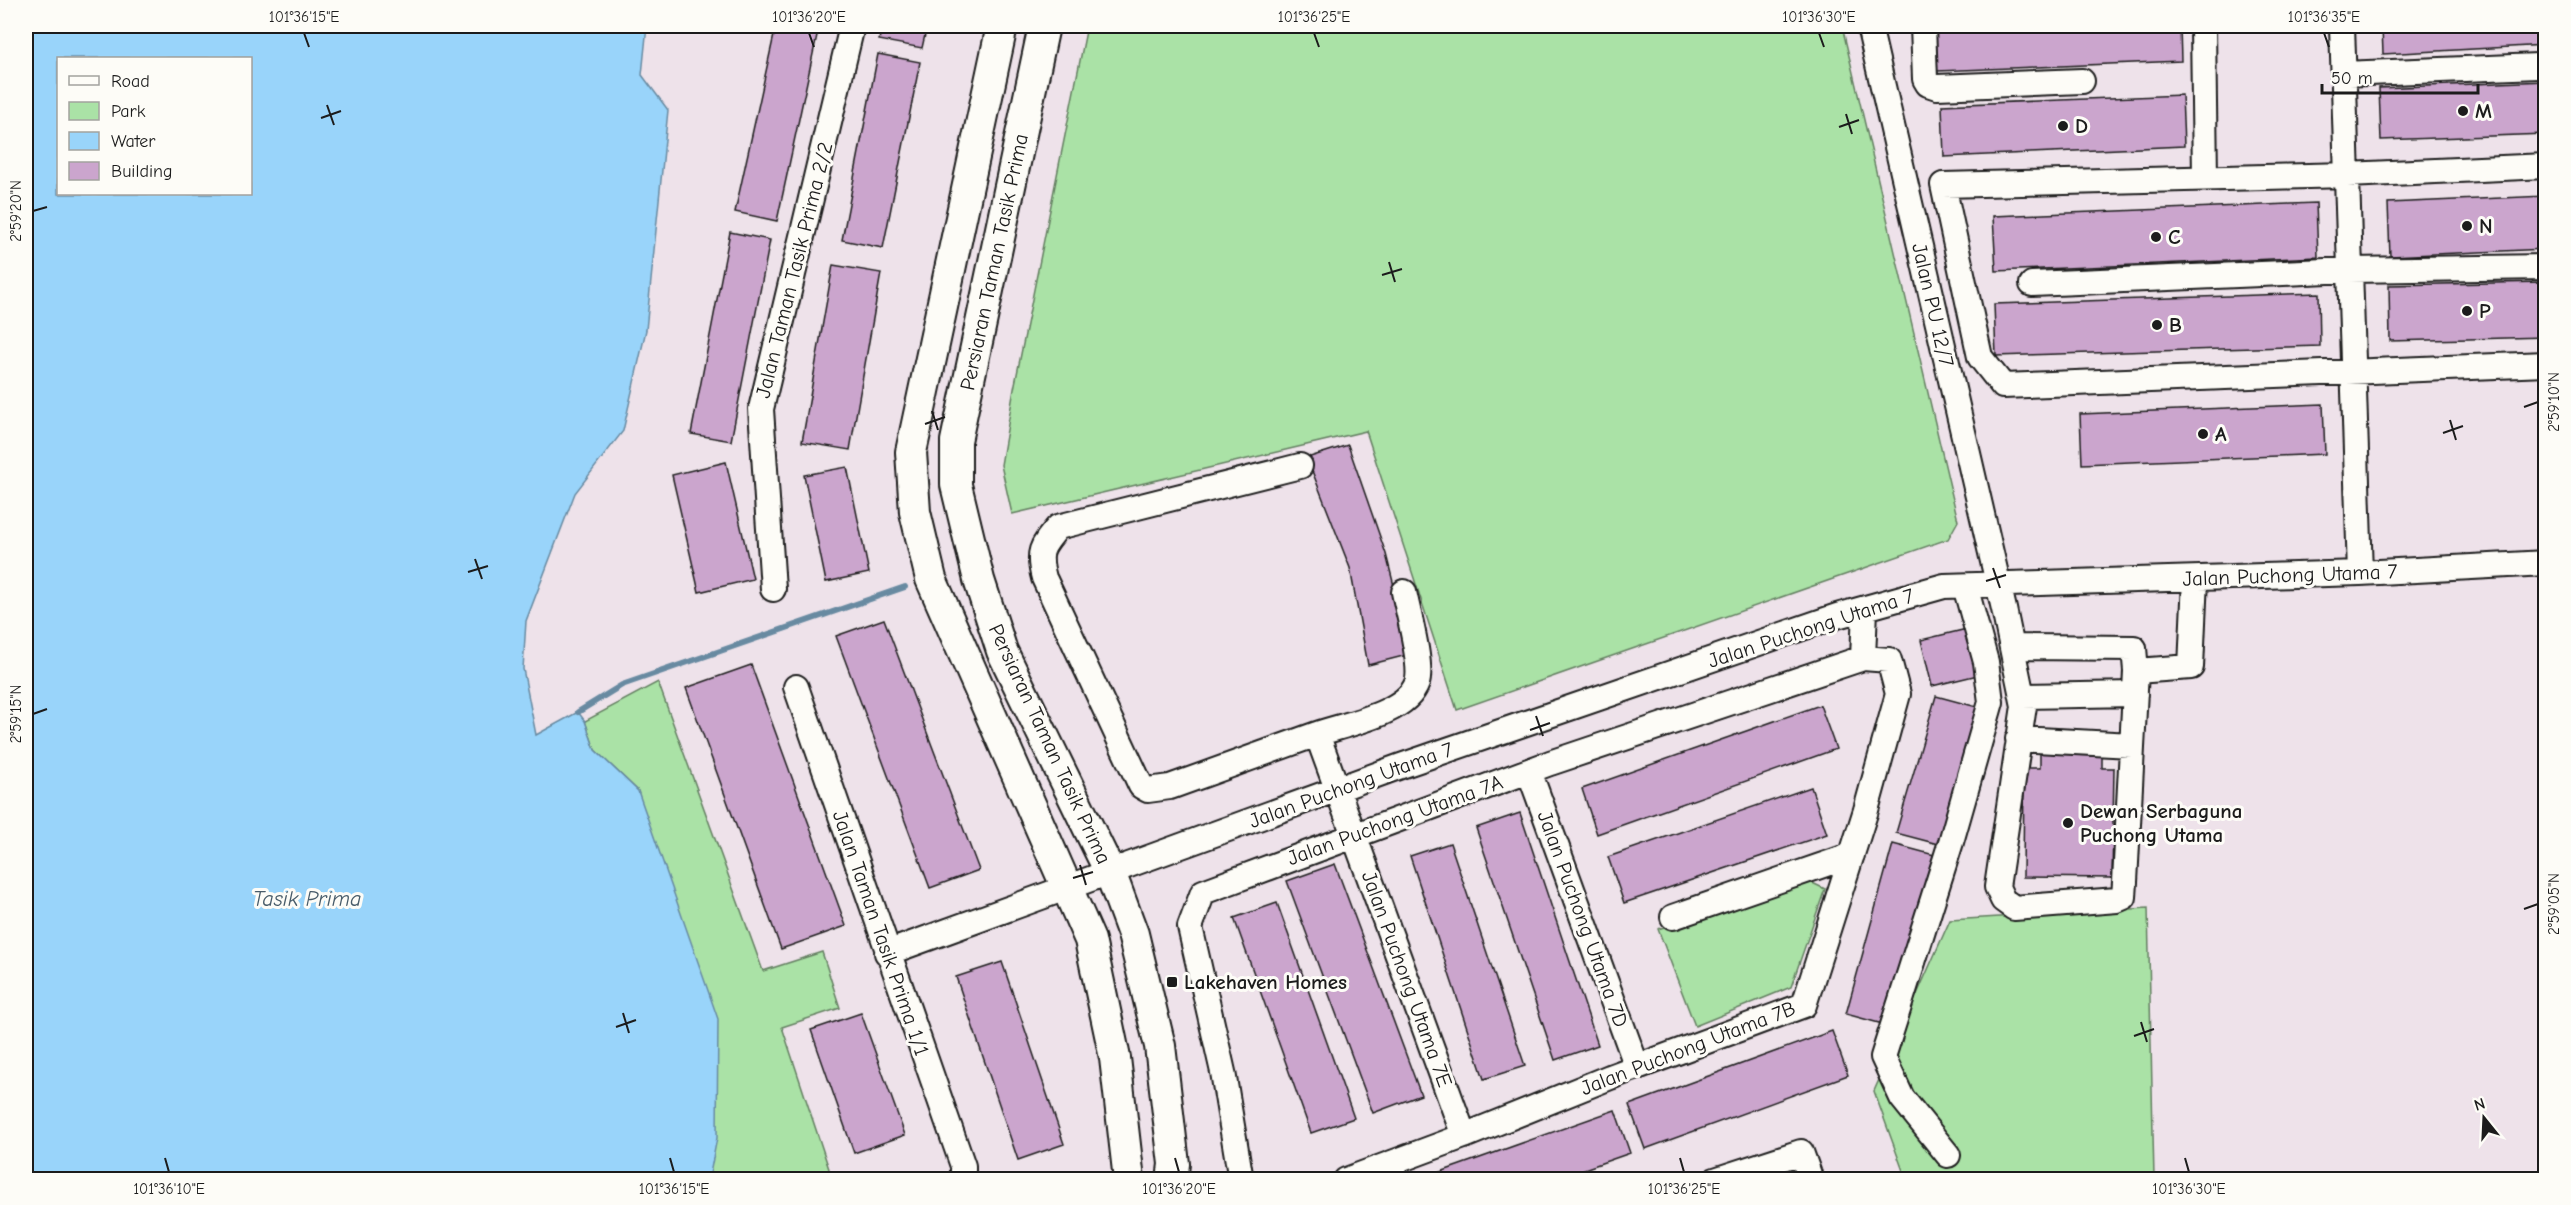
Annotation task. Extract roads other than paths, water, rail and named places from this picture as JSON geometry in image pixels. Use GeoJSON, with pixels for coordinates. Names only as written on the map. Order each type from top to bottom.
{"type":"FeatureCollection","features":[{"type":"Feature","properties":{"kind":"main road","name":"Persiaran Taman Tasik Prima"},"geometry":{"type":"LineString","coordinates":[[1002,26],[911,452],[915,512],[931,579],[1090,940],[1115,1058],[1129,1179]]}},
{"type":"Feature","properties":{"kind":"main road","name":"Persiaran Taman Tasik Prima"},"geometry":{"type":"LineString","coordinates":[[1044,26],[956,441],[956,485],[979,580],[1002,651],[1110,872],[1133,934],[1160,1046],[1174,1164],[1172,1179]]}},
{"type":"Feature","properties":{"kind":"street","name":"Jalan Taman Tasik Prima 2/2"},"geometry":{"type":"LineString","coordinates":[[773,589],[761,409],[852,26]]}},
{"type":"Feature","properties":{"kind":"street","name":"Jalan PU 12/7"},"geometry":{"type":"LineString","coordinates":[[1869,26],[2024,706],[1997,887],[2003,900],[2014,908],[2117,900],[2124,897],[2132,745]]}},
{"type":"Feature","properties":{"kind":"street"},"geometry":{"type":"LineString","coordinates":[[1923,26],[1925,79],[1928,84],[1937,87],[2082,81]]}},
{"type":"Feature","properties":{"kind":"street"},"geometry":{"type":"LineString","coordinates":[[2203,26],[2205,178]]}},
{"type":"Feature","properties":{"kind":"street"},"geometry":{"type":"LineString","coordinates":[[2342,26],[2360,573]]}},
{"type":"Feature","properties":{"kind":"street"},"geometry":{"type":"LineString","coordinates":[[2343,74],[2538,66]]}},
{"type":"Feature","properties":{"kind":"street"},"geometry":{"type":"LineString","coordinates":[[2546,166],[2347,175],[1943,185],[1980,357],[2003,386],[2546,364]]}},
{"type":"Feature","properties":{"kind":"street"},"geometry":{"type":"LineString","coordinates":[[2032,284],[2350,270],[2546,267]]}},
{"type":"Feature","properties":{"kind":"street"},"geometry":{"type":"LineString","coordinates":[[1300,466],[1058,527],[1040,550],[1044,578],[1141,786],[1148,790],[1170,787],[1380,714],[1403,703],[1417,683],[1418,662],[1404,592]]}},
{"type":"Feature","properties":{"kind":"street","name":"Jalan Puchong Utama 7"},"geometry":{"type":"LineString","coordinates":[[887,953],[1338,789],[1826,620],[1944,586],[2360,573],[2546,563]]}},
{"type":"Feature","properties":{"kind":"street"},"geometry":{"type":"LineString","coordinates":[[2022,696],[2136,683],[2191,667],[2195,579]]}},
{"type":"Feature","properties":{"kind":"street"},"geometry":{"type":"LineString","coordinates":[[1948,1155],[1902,1098],[1883,1057],[1951,842],[1991,702],[1986,662],[1965,586]]}},
{"type":"Feature","properties":{"kind":"street"},"geometry":{"type":"LineString","coordinates":[[1863,658],[1866,609]]}},
{"type":"Feature","properties":{"kind":"street"},"geometry":{"type":"LineString","coordinates":[[2012,647],[2121,646],[2134,648],[2136,683],[2132,745],[2018,739]]}},
{"type":"Feature","properties":{"kind":"street","name":"Jalan Puchong Utama 7A"},"geometry":{"type":"LineString","coordinates":[[1241,1177],[1223,1072],[1190,927],[1203,892],[1529,771],[1863,658]]}},
{"type":"Feature","properties":{"kind":"street","name":"Jalan Puchong Utama 7B"},"geometry":{"type":"LineString","coordinates":[[1346,1179],[1804,1005],[1852,855],[1898,694],[1889,660],[1863,658]]}},
{"type":"Feature","properties":{"kind":"street","name":"Jalan Taman Tasik Prima 1/1"},"geometry":{"type":"LineString","coordinates":[[796,687],[963,1166],[963,1179]]}},
{"type":"Feature","properties":{"kind":"street","name":"Jalan Puchong Utama 7E"},"geometry":{"type":"LineString","coordinates":[[1317,734],[1464,1136]]}},
{"type":"Feature","properties":{"kind":"street","name":"Jalan Puchong Utama 7D"},"geometry":{"type":"LineString","coordinates":[[1529,771],[1636,1067]]}},
{"type":"Feature","properties":{"kind":"street"},"geometry":{"type":"LineString","coordinates":[[1673,916],[1852,855]]}},
{"type":"Feature","properties":{"kind":"street"},"geometry":{"type":"LineString","coordinates":[[1715,1179],[1801,1152],[1811,1179]]}},
{"type":"Feature","properties":{"kind":"water","name":"Tasik Prima"},"geometry":{"type":"Polygon","coordinates":[[[26,26],[647,26],[642,75],[668,110],[646,330],[623,431],[575,493],[526,621],[523,669],[536,735],[578,712],[585,721],[595,750],[638,791],[718,1019],[717,1138],[709,1179],[26,1179],[26,26]]]}},
{"type":"Feature","properties":{"kind":"waterway"},"geometry":{"type":"LineString","coordinates":[[578,712],[622,685],[905,587]]}},
{"type":"Feature","properties":{"kind":"place","name":"M"},"geometry":{"type":"Point","coordinates":[2463,111]}},
{"type":"Feature","properties":{"kind":"place","name":"D"},"geometry":{"type":"Point","coordinates":[2063,126]}},
{"type":"Feature","properties":{"kind":"place","name":"N"},"geometry":{"type":"Point","coordinates":[2467,226]}},
{"type":"Feature","properties":{"kind":"place","name":"C"},"geometry":{"type":"Point","coordinates":[2156,237]}},
{"type":"Feature","properties":{"kind":"place","name":"P"},"geometry":{"type":"Point","coordinates":[2467,311]}},
{"type":"Feature","properties":{"kind":"place","name":"B"},"geometry":{"type":"Point","coordinates":[2157,325]}},
{"type":"Feature","properties":{"kind":"place","name":"A"},"geometry":{"type":"Point","coordinates":[2203,434]}},
{"type":"Feature","properties":{"kind":"place","name":"Dewan Serbaguna Puchong Utama"},"geometry":{"type":"Point","coordinates":[2068,823]}},
{"type":"Feature","properties":{"kind":"place","name":"Lakehaven Homes"},"geometry":{"type":"Point","coordinates":[1172,982]}}]}
